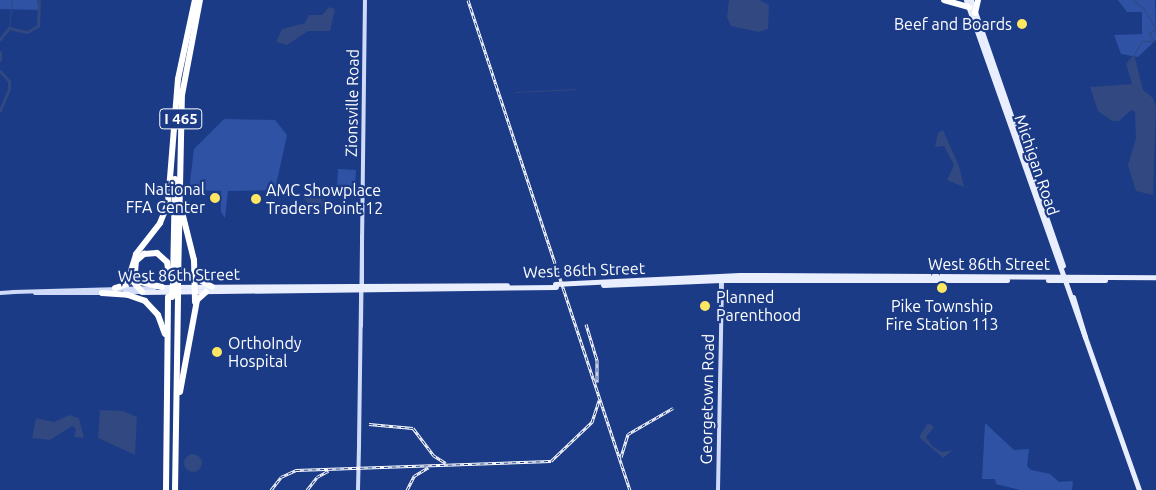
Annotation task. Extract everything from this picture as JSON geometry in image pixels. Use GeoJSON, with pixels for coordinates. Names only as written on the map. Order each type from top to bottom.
{"type":"FeatureCollection","features":[{"type":"Feature","properties":{"kind":"highway","name":"I 465"},"geometry":{"type":"LineString","coordinates":[[175,490],[173,282],[176,96],[195,0]]}},
{"type":"Feature","properties":{"kind":"highway","name":"I 465"},"geometry":{"type":"LineString","coordinates":[[173,282],[181,163],[184,75],[200,0]]}},
{"type":"Feature","properties":{"kind":"highway"},"geometry":{"type":"LineString","coordinates":[[944,0],[969,1]]}},
{"type":"Feature","properties":{"kind":"highway"},"geometry":{"type":"LineString","coordinates":[[948,0],[969,1]]}},
{"type":"Feature","properties":{"kind":"highway"},"geometry":{"type":"LineString","coordinates":[[975,13],[978,0]]}},
{"type":"Feature","properties":{"kind":"highway"},"geometry":{"type":"LineString","coordinates":[[115,288],[126,286],[136,254],[160,223],[169,201],[176,96]]}},
{"type":"Feature","properties":{"kind":"highway"},"geometry":{"type":"LineString","coordinates":[[181,163],[183,214],[196,276],[196,313]]}},
{"type":"Feature","properties":{"kind":"highway"},"geometry":{"type":"LineString","coordinates":[[162,287],[145,285],[137,278],[135,266],[141,256],[153,252],[163,257],[173,282]]}},
{"type":"Feature","properties":{"kind":"highway"},"geometry":{"type":"LineString","coordinates":[[130,271],[135,288],[142,292]]}},
{"type":"Feature","properties":{"kind":"highway"},"geometry":{"type":"LineString","coordinates":[[196,276],[199,282],[212,287]]}},
{"type":"Feature","properties":{"kind":"highway"},"geometry":{"type":"LineString","coordinates":[[176,448],[181,378],[198,298],[206,292]]}},
{"type":"Feature","properties":{"kind":"highway"},"geometry":{"type":"LineString","coordinates":[[102,293],[130,295],[152,307],[164,328],[167,361],[167,490]]}},
{"type":"Feature","properties":{"kind":"highway","name":"I 465"},"geometry":{"type":"LineString","coordinates":[[167,490],[173,297]]}},
{"type":"Feature","properties":{"kind":"highway"},"geometry":{"type":"LineString","coordinates":[[167,361],[173,297]]}},
{"type":"Feature","properties":{"kind":"main road","name":"Zionsville Road"},"geometry":{"type":"LineString","coordinates":[[358,490],[364,266],[362,236],[365,0]]}},
{"type":"Feature","properties":{"kind":"main road","name":"Michigan Road"},"geometry":{"type":"LineString","coordinates":[[969,1],[975,13],[1066,278],[1074,311],[1139,490]]}},
{"type":"Feature","properties":{"kind":"main road","name":"Michigan Road"},"geometry":{"type":"LineString","coordinates":[[969,1],[1082,320],[1085,337]]}},
{"type":"Feature","properties":{"kind":"main road","name":"Zionsville Road"},"geometry":{"type":"LineString","coordinates":[[362,236],[360,257],[362,291]]}},
{"type":"Feature","properties":{"kind":"main road"},"geometry":{"type":"LineString","coordinates":[[360,257],[364,266]]}},
{"type":"Feature","properties":{"kind":"main road","name":"West 86th Street"},"geometry":{"type":"LineString","coordinates":[[13,292],[162,287],[206,292],[362,291],[555,285],[624,285],[722,278]]}},
{"type":"Feature","properties":{"kind":"main road","name":"West 86th Street"},"geometry":{"type":"LineString","coordinates":[[575,285],[722,278],[1156,279]]}},
{"type":"Feature","properties":{"kind":"main road","name":"Georgetown Road"},"geometry":{"type":"LineString","coordinates":[[718,490],[722,278]]}},
{"type":"Feature","properties":{"kind":"main road"},"geometry":{"type":"LineString","coordinates":[[624,285],[636,281]]}},
{"type":"Feature","properties":{"kind":"main road","name":"West 86th Street"},"geometry":{"type":"LineString","coordinates":[[0,292],[102,293],[196,290],[212,287],[317,286],[362,291]]}},
{"type":"Feature","properties":{"kind":"main road"},"geometry":{"type":"LineString","coordinates":[[296,292],[317,286]]}},
{"type":"Feature","properties":{"kind":"main road"},"geometry":{"type":"LineString","coordinates":[[1074,311],[1082,320]]}},
{"type":"Feature","properties":{"kind":"shaded area"},"geometry":{"type":"Polygon","coordinates":[[[0,0],[37,0],[40,10],[0,9],[0,0]]]}},
{"type":"Feature","properties":{"kind":"shaded area"},"geometry":{"type":"Polygon","coordinates":[[[729,0],[760,0],[769,5],[768,29],[759,32],[731,26],[727,17],[729,0]]]}},
{"type":"Feature","properties":{"kind":"shaded area"},"geometry":{"type":"Polygon","coordinates":[[[1118,0],[1155,0],[1156,40],[1138,57],[1121,54],[1114,35],[1142,34],[1142,12],[1127,12],[1118,0]]]}},
{"type":"Feature","properties":{"kind":"shaded area"},"geometry":{"type":"Polygon","coordinates":[[[329,7],[335,9],[330,31],[308,31],[287,45],[276,42],[282,29],[305,23],[309,15],[322,15],[329,7]]]}},
{"type":"Feature","properties":{"kind":"shaded area"},"geometry":{"type":"Polygon","coordinates":[[[1134,54],[1143,90],[1153,98],[1156,107],[1153,195],[1136,191],[1128,165],[1136,138],[1135,112],[1131,110],[1119,121],[1112,121],[1098,111],[1090,87],[1132,84],[1126,64],[1134,54]]]}},
{"type":"Feature","properties":{"kind":"shaded area"},"geometry":{"type":"Polygon","coordinates":[[[224,119],[275,120],[287,135],[275,190],[228,191],[225,218],[221,212],[221,191],[189,190],[194,149],[224,119]]]}},
{"type":"Feature","properties":{"kind":"shaded area"},"geometry":{"type":"Polygon","coordinates":[[[943,130],[959,166],[964,187],[947,180],[954,165],[944,146],[935,147],[938,133],[943,130]]]}},
{"type":"Feature","properties":{"kind":"shaded area"},"geometry":{"type":"Polygon","coordinates":[[[338,169],[356,170],[355,191],[337,190],[338,169]]]}},
{"type":"Feature","properties":{"kind":"shaded area"},"geometry":{"type":"Polygon","coordinates":[[[306,194],[320,194],[322,202],[324,196],[325,207],[310,206],[303,197],[306,194]]]}},
{"type":"Feature","properties":{"kind":"shaded area"},"geometry":{"type":"Polygon","coordinates":[[[100,410],[123,411],[137,417],[135,455],[98,438],[100,410]]]}},
{"type":"Feature","properties":{"kind":"shaded area"},"geometry":{"type":"Polygon","coordinates":[[[69,415],[79,418],[84,438],[74,437],[76,429],[72,426],[50,440],[32,438],[36,418],[54,422],[69,415]]]}},
{"type":"Feature","properties":{"kind":"shaded area"},"geometry":{"type":"Polygon","coordinates":[[[928,423],[934,427],[926,437],[932,446],[942,452],[953,450],[943,458],[919,437],[928,423]]]}},
{"type":"Feature","properties":{"kind":"shaded area"},"geometry":{"type":"Polygon","coordinates":[[[985,423],[1014,450],[1029,449],[1027,466],[1031,470],[1050,474],[1059,482],[1073,481],[1072,490],[1020,490],[996,484],[995,479],[982,479],[985,423]]]}},
{"type":"Feature","properties":{"kind":"shaded area"},"geometry":{"type":"Polygon","coordinates":[[[193,454],[199,457],[202,463],[199,469],[193,472],[187,469],[184,463],[187,457],[193,454]]]}},
{"type":"Feature","properties":{"kind":"waterway"},"geometry":{"type":"LineString","coordinates":[[9,28],[12,0]]}},
{"type":"Feature","properties":{"kind":"waterway"},"geometry":{"type":"LineString","coordinates":[[0,39],[9,28],[27,32],[38,26],[39,0]]}},
{"type":"Feature","properties":{"kind":"waterway"},"geometry":{"type":"LineString","coordinates":[[1133,0],[1144,9],[1156,29],[1149,33],[1154,41],[1142,41],[1134,54]]}},
{"type":"Feature","properties":{"kind":"waterway"},"geometry":{"type":"LineString","coordinates":[[0,52],[0,60]]}},
{"type":"Feature","properties":{"kind":"waterway"},"geometry":{"type":"LineString","coordinates":[[0,71],[9,81],[9,89],[0,110]]}},
{"type":"Feature","properties":{"kind":"waterway"},"geometry":{"type":"LineString","coordinates":[[516,92],[576,89]]}},
{"type":"Feature","properties":{"kind":"railway"},"geometry":{"type":"LineString","coordinates":[[468,0],[630,490]]}},
{"type":"Feature","properties":{"kind":"railway"},"geometry":{"type":"LineString","coordinates":[[586,324],[597,360],[597,382]]}},
{"type":"Feature","properties":{"kind":"railway"},"geometry":{"type":"LineString","coordinates":[[271,490],[281,477],[296,470],[551,461],[592,422],[599,400]]}},
{"type":"Feature","properties":{"kind":"railway"},"geometry":{"type":"LineString","coordinates":[[621,457],[628,434],[673,408]]}},
{"type":"Feature","properties":{"kind":"railway"},"geometry":{"type":"LineString","coordinates":[[369,424],[413,428],[433,455],[446,463]]}},
{"type":"Feature","properties":{"kind":"railway"},"geometry":{"type":"LineString","coordinates":[[407,490],[414,476],[429,467]]}},
{"type":"Feature","properties":{"kind":"railway"},"geometry":{"type":"LineString","coordinates":[[307,490],[317,477],[328,471]]}},
{"type":"Feature","properties":{"kind":"place","name":"Beef and Boards"},"geometry":{"type":"Point","coordinates":[1022,24]}},
{"type":"Feature","properties":{"kind":"place","name":"National FFA Center"},"geometry":{"type":"Point","coordinates":[215,198]}},
{"type":"Feature","properties":{"kind":"place","name":"AMC Showplace Traders Point 12"},"geometry":{"type":"Point","coordinates":[256,199]}},
{"type":"Feature","properties":{"kind":"place","name":"Pike Township Fire Station 113"},"geometry":{"type":"Point","coordinates":[942,288]}},
{"type":"Feature","properties":{"kind":"place","name":"Planned Parenthood"},"geometry":{"type":"Point","coordinates":[705,306]}},
{"type":"Feature","properties":{"kind":"place","name":"OrthoIndy Hospital"},"geometry":{"type":"Point","coordinates":[217,352]}}]}
